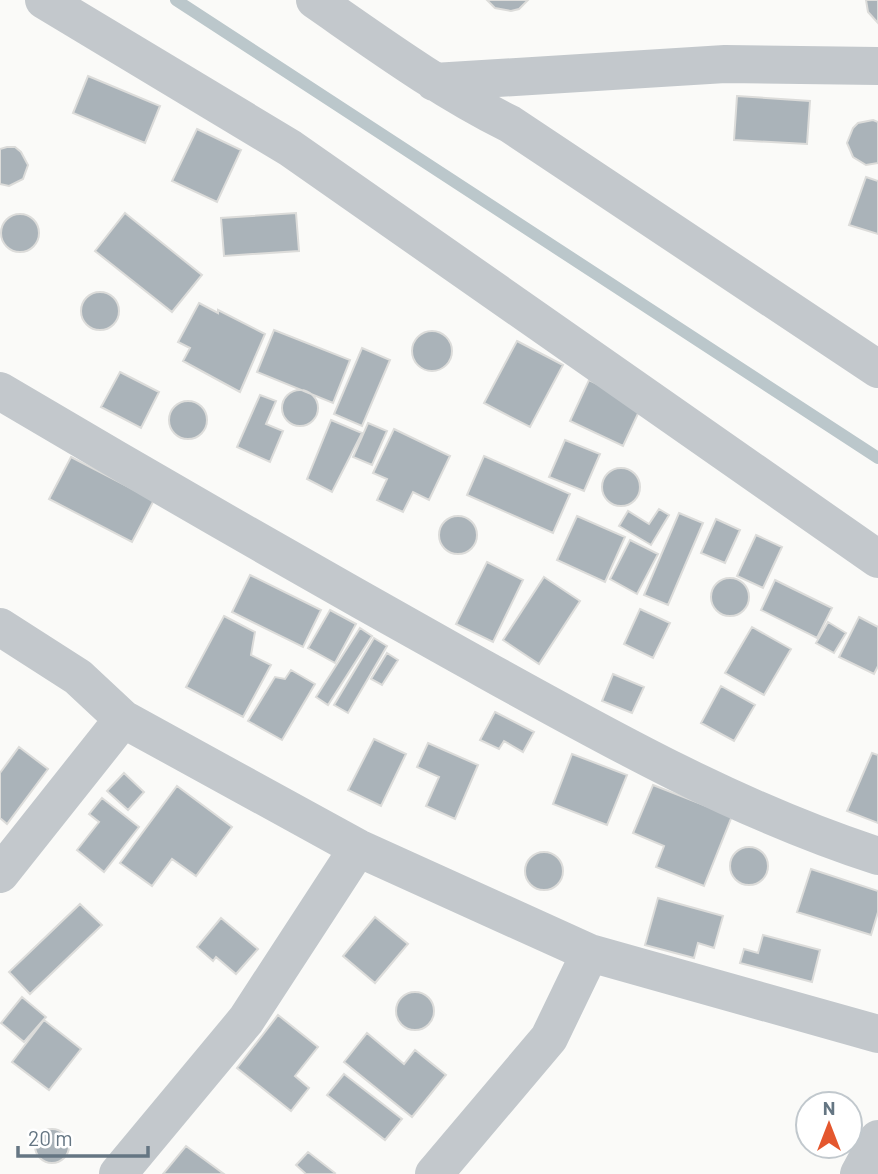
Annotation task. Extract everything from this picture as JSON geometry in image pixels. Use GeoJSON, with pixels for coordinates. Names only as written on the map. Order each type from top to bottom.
{"type":"FeatureCollection","features":[{"type":"Feature","properties":{"kind":"street"},"geometry":{"type":"LineString","coordinates":[[44,0],[290,148],[878,559]]}},
{"type":"Feature","properties":{"kind":"street"},"geometry":{"type":"LineString","coordinates":[[315,0],[434,82],[510,124],[878,369]]}},
{"type":"Feature","properties":{"kind":"street"},"geometry":{"type":"LineString","coordinates":[[434,82],[725,64],[878,65]]}},
{"type":"Feature","properties":{"kind":"street"},"geometry":{"type":"LineString","coordinates":[[0,391],[264,546],[619,744],[815,835],[878,856]]}},
{"type":"Feature","properties":{"kind":"street"},"geometry":{"type":"LineString","coordinates":[[0,627],[78,677],[122,719],[358,848],[590,953],[878,1034]]}},
{"type":"Feature","properties":{"kind":"street"},"geometry":{"type":"LineString","coordinates":[[0,874],[122,719]]}},
{"type":"Feature","properties":{"kind":"street"},"geometry":{"type":"LineString","coordinates":[[118,1174],[246,1020],[358,848]]}},
{"type":"Feature","properties":{"kind":"street"},"geometry":{"type":"LineString","coordinates":[[434,1174],[549,1038],[590,953]]}},
{"type":"Feature","properties":{"kind":"street"},"geometry":{"type":"LineString","coordinates":[[859,1174],[878,1139]]}},
{"type":"Feature","properties":{"kind":"building"},"geometry":{"type":"Polygon","coordinates":[[[487,0],[528,0],[519,9],[511,11],[495,8],[487,0]]]}},
{"type":"Feature","properties":{"kind":"building"},"geometry":{"type":"Polygon","coordinates":[[[866,0],[878,0],[878,23],[868,12],[866,0]]]}},
{"type":"Feature","properties":{"kind":"building"},"geometry":{"type":"Polygon","coordinates":[[[88,76],[160,106],[145,143],[73,113],[88,76]]]}},
{"type":"Feature","properties":{"kind":"building"},"geometry":{"type":"Polygon","coordinates":[[[737,96],[810,101],[807,144],[734,140],[737,96]]]}},
{"type":"Feature","properties":{"kind":"building"},"geometry":{"type":"Polygon","coordinates":[[[873,120],[878,122],[878,163],[866,165],[853,157],[847,143],[858,123],[873,120]]]}},
{"type":"Feature","properties":{"kind":"building"},"geometry":{"type":"Polygon","coordinates":[[[197,129],[241,150],[217,202],[172,181],[197,129]]]}},
{"type":"Feature","properties":{"kind":"building"},"geometry":{"type":"Polygon","coordinates":[[[15,147],[21,152],[28,165],[23,179],[9,186],[0,184],[0,149],[15,147]]]}},
{"type":"Feature","properties":{"kind":"building"},"geometry":{"type":"Polygon","coordinates":[[[866,177],[878,181],[878,234],[849,225],[866,177]]]}},
{"type":"Feature","properties":{"kind":"building"},"geometry":{"type":"Polygon","coordinates":[[[125,213],[202,275],[172,312],[95,251],[125,213]]]}},
{"type":"Feature","properties":{"kind":"building"},"geometry":{"type":"Polygon","coordinates":[[[296,213],[299,251],[224,256],[221,218],[296,213]]]}},
{"type":"Feature","properties":{"kind":"building"},"geometry":{"type":"Polygon","coordinates":[[[20,214],[34,219],[39,233],[34,247],[20,252],[6,247],[1,233],[6,219],[20,214]]]}},
{"type":"Feature","properties":{"kind":"building"},"geometry":{"type":"Polygon","coordinates":[[[100,292],[114,297],[119,311],[114,325],[100,330],[86,325],[81,311],[86,297],[100,292]]]}},
{"type":"Feature","properties":{"kind":"building"},"geometry":{"type":"Polygon","coordinates":[[[199,303],[265,334],[240,392],[183,361],[190,348],[178,342],[199,303]]]}},
{"type":"Feature","properties":{"kind":"building"},"geometry":{"type":"Polygon","coordinates":[[[274,330],[350,360],[333,403],[257,372],[274,330]]]}},
{"type":"Feature","properties":{"kind":"building"},"geometry":{"type":"Polygon","coordinates":[[[432,331],[446,337],[452,351],[446,365],[432,371],[418,365],[412,351],[418,337],[432,331]]]}},
{"type":"Feature","properties":{"kind":"building"},"geometry":{"type":"Polygon","coordinates":[[[517,341],[563,365],[530,427],[484,403],[517,341]]]}},
{"type":"Feature","properties":{"kind":"building"},"geometry":{"type":"Polygon","coordinates":[[[362,348],[390,360],[362,426],[334,414],[362,348]]]}},
{"type":"Feature","properties":{"kind":"building"},"geometry":{"type":"Polygon","coordinates":[[[120,372],[159,392],[141,428],[101,407],[120,372]]]}},
{"type":"Feature","properties":{"kind":"building"},"geometry":{"type":"Polygon","coordinates":[[[589,380],[642,405],[623,446],[570,421],[589,380]]]}},
{"type":"Feature","properties":{"kind":"building"},"geometry":{"type":"Polygon","coordinates":[[[300,390],[313,395],[318,408],[313,421],[300,426],[287,421],[282,408],[287,395],[300,390]]]}},
{"type":"Feature","properties":{"kind":"building"},"geometry":{"type":"Polygon","coordinates":[[[260,395],[276,401],[266,424],[283,431],[270,462],[237,447],[260,395]]]}},
{"type":"Feature","properties":{"kind":"building"},"geometry":{"type":"Polygon","coordinates":[[[188,401],[202,406],[207,420],[202,434],[188,439],[174,434],[169,420],[174,406],[188,401]]]}},
{"type":"Feature","properties":{"kind":"building"},"geometry":{"type":"Polygon","coordinates":[[[331,420],[362,433],[332,492],[307,479],[331,420]]]}},
{"type":"Feature","properties":{"kind":"building"},"geometry":{"type":"Polygon","coordinates":[[[368,423],[387,431],[372,465],[353,457],[368,423]]]}},
{"type":"Feature","properties":{"kind":"building"},"geometry":{"type":"Polygon","coordinates":[[[394,429],[450,456],[429,500],[413,492],[403,512],[377,500],[387,479],[373,473],[394,429]]]}},
{"type":"Feature","properties":{"kind":"building"},"geometry":{"type":"Polygon","coordinates":[[[565,440],[600,454],[584,491],[549,477],[565,440]]]}},
{"type":"Feature","properties":{"kind":"building"},"geometry":{"type":"Polygon","coordinates":[[[484,456],[570,494],[553,533],[467,495],[484,456]]]}},
{"type":"Feature","properties":{"kind":"building"},"geometry":{"type":"Polygon","coordinates":[[[71,457],[154,500],[132,542],[49,499],[71,457]]]}},
{"type":"Feature","properties":{"kind":"building"},"geometry":{"type":"Polygon","coordinates":[[[621,468],[635,473],[640,487],[635,501],[621,506],[607,501],[602,487],[607,473],[621,468]]]}},
{"type":"Feature","properties":{"kind":"building"},"geometry":{"type":"Polygon","coordinates":[[[659,509],[669,515],[651,545],[619,526],[628,511],[649,524],[659,509]]]}},
{"type":"Feature","properties":{"kind":"building"},"geometry":{"type":"Polygon","coordinates":[[[679,513],[703,523],[668,605],[644,595],[679,513]]]}},
{"type":"Feature","properties":{"kind":"building"},"geometry":{"type":"Polygon","coordinates":[[[458,516],[472,521],[477,535],[472,549],[458,554],[444,549],[439,535],[444,521],[458,516]]]}},
{"type":"Feature","properties":{"kind":"building"},"geometry":{"type":"Polygon","coordinates":[[[577,516],[625,537],[605,582],[557,560],[577,516]]]}},
{"type":"Feature","properties":{"kind":"building"},"geometry":{"type":"Polygon","coordinates":[[[716,519],[740,530],[725,563],[701,553],[716,519]]]}},
{"type":"Feature","properties":{"kind":"building"},"geometry":{"type":"Polygon","coordinates":[[[756,535],[782,547],[763,588],[737,576],[756,535]]]}},
{"type":"Feature","properties":{"kind":"building"},"geometry":{"type":"Polygon","coordinates":[[[630,540],[658,554],[637,594],[610,579],[630,540]]]}},
{"type":"Feature","properties":{"kind":"building"},"geometry":{"type":"Polygon","coordinates":[[[487,562],[523,580],[493,642],[456,624],[487,562]]]}},
{"type":"Feature","properties":{"kind":"building"},"geometry":{"type":"Polygon","coordinates":[[[250,575],[321,610],[303,647],[232,612],[250,575]]]}},
{"type":"Feature","properties":{"kind":"building"},"geometry":{"type":"Polygon","coordinates":[[[544,577],[580,601],[539,664],[503,640],[544,577]]]}},
{"type":"Feature","properties":{"kind":"building"},"geometry":{"type":"Polygon","coordinates":[[[730,578],[744,583],[749,597],[744,611],[730,616],[716,611],[711,597],[716,583],[730,578]]]}},
{"type":"Feature","properties":{"kind":"building"},"geometry":{"type":"Polygon","coordinates":[[[775,580],[832,608],[817,638],[761,610],[775,580]]]}},
{"type":"Feature","properties":{"kind":"building"},"geometry":{"type":"Polygon","coordinates":[[[640,609],[670,623],[653,658],[624,644],[640,609]]]}},
{"type":"Feature","properties":{"kind":"building"},"geometry":{"type":"Polygon","coordinates":[[[330,610],[356,624],[335,663],[308,648],[330,610]]]}},
{"type":"Feature","properties":{"kind":"building"},"geometry":{"type":"Polygon","coordinates":[[[224,616],[255,632],[251,655],[271,665],[243,717],[186,687],[224,616]]]}},
{"type":"Feature","properties":{"kind":"building"},"geometry":{"type":"Polygon","coordinates":[[[859,617],[878,627],[878,666],[874,674],[839,657],[859,617]]]}},
{"type":"Feature","properties":{"kind":"building"},"geometry":{"type":"Polygon","coordinates":[[[828,622],[846,633],[834,653],[816,643],[828,622]]]}},
{"type":"Feature","properties":{"kind":"building"},"geometry":{"type":"Polygon","coordinates":[[[752,627],[791,649],[764,695],[725,673],[752,627]]]}},
{"type":"Feature","properties":{"kind":"building"},"geometry":{"type":"Polygon","coordinates":[[[360,628],[372,636],[328,705],[316,697],[360,628]]]}},
{"type":"Feature","properties":{"kind":"building"},"geometry":{"type":"Polygon","coordinates":[[[374,638],[387,646],[348,713],[334,705],[374,638]]]}},
{"type":"Feature","properties":{"kind":"building"},"geometry":{"type":"Polygon","coordinates":[[[387,653],[398,660],[382,685],[371,679],[387,653]]]}},
{"type":"Feature","properties":{"kind":"building"},"geometry":{"type":"Polygon","coordinates":[[[291,670],[315,684],[282,740],[248,721],[275,677],[285,679],[291,670]]]}},
{"type":"Feature","properties":{"kind":"building"},"geometry":{"type":"Polygon","coordinates":[[[613,674],[644,687],[632,713],[602,701],[613,674]]]}},
{"type":"Feature","properties":{"kind":"building"},"geometry":{"type":"Polygon","coordinates":[[[721,686],[755,705],[734,741],[701,723],[721,686]]]}},
{"type":"Feature","properties":{"kind":"building"},"geometry":{"type":"Polygon","coordinates":[[[495,712],[534,732],[523,752],[504,741],[499,749],[480,740],[495,712]]]}},
{"type":"Feature","properties":{"kind":"building"},"geometry":{"type":"Polygon","coordinates":[[[374,739],[406,754],[381,806],[348,790],[374,739]]]}},
{"type":"Feature","properties":{"kind":"building"},"geometry":{"type":"Polygon","coordinates":[[[428,743],[478,765],[455,819],[426,806],[439,777],[417,767],[428,743]]]}},
{"type":"Feature","properties":{"kind":"building"},"geometry":{"type":"Polygon","coordinates":[[[19,747],[48,769],[7,824],[0,818],[0,773],[19,747]]]}},
{"type":"Feature","properties":{"kind":"building"},"geometry":{"type":"Polygon","coordinates":[[[872,753],[878,755],[878,823],[847,811],[872,753]]]}},
{"type":"Feature","properties":{"kind":"building"},"geometry":{"type":"Polygon","coordinates":[[[572,754],[627,775],[607,825],[553,804],[572,754]]]}},
{"type":"Feature","properties":{"kind":"building"},"geometry":{"type":"Polygon","coordinates":[[[124,773],[144,792],[128,810],[107,791],[124,773]]]}},
{"type":"Feature","properties":{"kind":"building"},"geometry":{"type":"Polygon","coordinates":[[[653,785],[732,816],[704,886],[656,867],[664,846],[633,833],[653,785]]]}},
{"type":"Feature","properties":{"kind":"building"},"geometry":{"type":"Polygon","coordinates":[[[177,786],[232,827],[196,876],[172,859],[152,886],[120,863],[177,786]]]}},
{"type":"Feature","properties":{"kind":"building"},"geometry":{"type":"Polygon","coordinates":[[[102,798],[139,827],[104,872],[77,850],[99,822],[89,814],[102,798]]]}},
{"type":"Feature","properties":{"kind":"building"},"geometry":{"type":"Polygon","coordinates":[[[749,847],[763,852],[768,866],[763,880],[749,885],[735,880],[730,866],[735,852],[749,847]]]}},
{"type":"Feature","properties":{"kind":"building"},"geometry":{"type":"Polygon","coordinates":[[[544,852],[558,857],[563,871],[558,885],[544,890],[530,885],[525,871],[530,857],[544,852]]]}},
{"type":"Feature","properties":{"kind":"building"},"geometry":{"type":"Polygon","coordinates":[[[811,869],[878,891],[878,912],[871,935],[797,912],[811,869]]]}},
{"type":"Feature","properties":{"kind":"building"},"geometry":{"type":"Polygon","coordinates":[[[658,898],[723,916],[714,948],[698,943],[694,958],[645,945],[658,898]]]}},
{"type":"Feature","properties":{"kind":"building"},"geometry":{"type":"Polygon","coordinates":[[[80,904],[102,925],[30,994],[9,972],[80,904]]]}},
{"type":"Feature","properties":{"kind":"building"},"geometry":{"type":"Polygon","coordinates":[[[375,917],[408,944],[375,983],[343,956],[375,917]]]}},
{"type":"Feature","properties":{"kind":"building"},"geometry":{"type":"Polygon","coordinates":[[[221,918],[258,949],[236,974],[216,957],[213,961],[197,947],[221,918]]]}},
{"type":"Feature","properties":{"kind":"building"},"geometry":{"type":"Polygon","coordinates":[[[763,935],[820,950],[812,982],[740,963],[744,949],[758,953],[763,935]]]}},
{"type":"Feature","properties":{"kind":"building"},"geometry":{"type":"Polygon","coordinates":[[[415,992],[429,997],[434,1011],[429,1025],[415,1030],[401,1025],[396,1011],[401,997],[415,992]]]}},
{"type":"Feature","properties":{"kind":"building"},"geometry":{"type":"Polygon","coordinates":[[[22,997],[46,1017],[24,1042],[1,1023],[22,997]]]}},
{"type":"Feature","properties":{"kind":"building"},"geometry":{"type":"Polygon","coordinates":[[[278,1015],[318,1047],[295,1076],[309,1088],[291,1111],[237,1068],[278,1015]]]}},
{"type":"Feature","properties":{"kind":"building"},"geometry":{"type":"Polygon","coordinates":[[[44,1020],[81,1049],[49,1090],[12,1062],[44,1020]]]}},
{"type":"Feature","properties":{"kind":"building"},"geometry":{"type":"Polygon","coordinates":[[[367,1033],[404,1064],[415,1050],[446,1075],[412,1117],[344,1062],[367,1033]]]}},
{"type":"Feature","properties":{"kind":"building"},"geometry":{"type":"Polygon","coordinates":[[[344,1074],[402,1119],[385,1140],[327,1095],[344,1074]]]}},
{"type":"Feature","properties":{"kind":"building"},"geometry":{"type":"Polygon","coordinates":[[[52,1129],[64,1134],[69,1146],[64,1158],[52,1163],[40,1158],[35,1146],[40,1134],[52,1129]]]}},
{"type":"Feature","properties":{"kind":"building"},"geometry":{"type":"Polygon","coordinates":[[[186,1146],[224,1174],[163,1174],[186,1146]]]}},
{"type":"Feature","properties":{"kind":"building"},"geometry":{"type":"Polygon","coordinates":[[[308,1152],[335,1173],[306,1174],[296,1165],[308,1152]]]}},
{"type":"Feature","properties":{"kind":"waterway"},"geometry":{"type":"LineString","coordinates":[[176,0],[878,458]]}}]}
